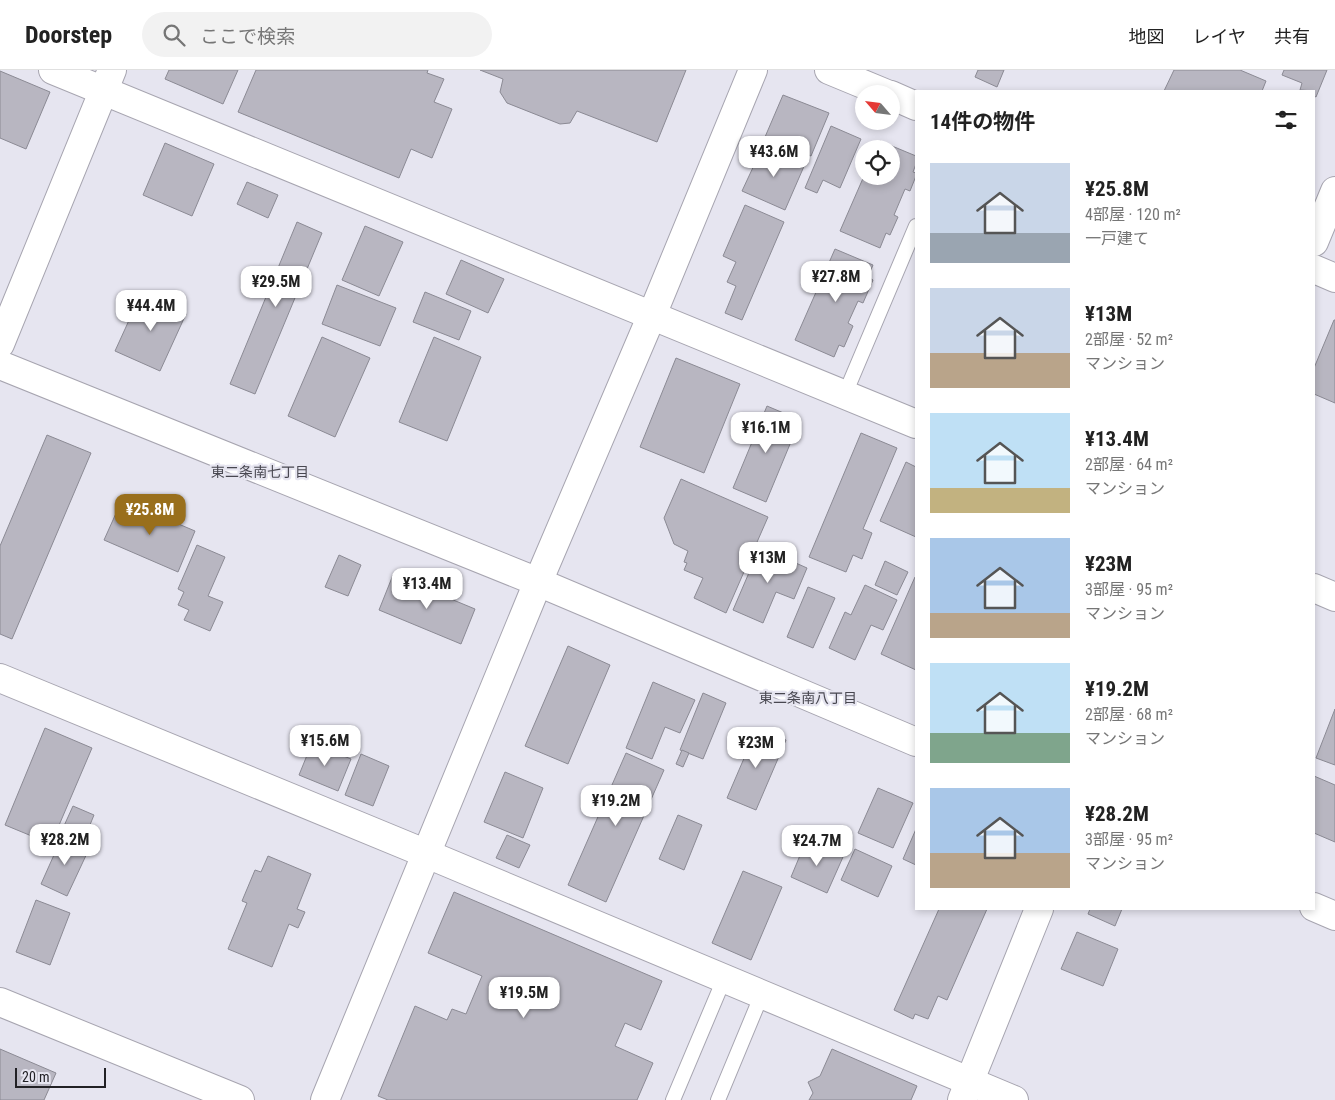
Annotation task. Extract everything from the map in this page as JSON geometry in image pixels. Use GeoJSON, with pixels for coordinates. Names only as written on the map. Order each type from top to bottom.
{"type":"FeatureCollection","features":[{"type":"Feature","properties":{"kind":"street"},"geometry":{"type":"LineString","coordinates":[[53,70],[108,80],[652,315],[915,424]]}},
{"type":"Feature","properties":{"kind":"street"},"geometry":{"type":"LineString","coordinates":[[325,1100],[538,582],[652,315],[752,70]]}},
{"type":"Feature","properties":{"kind":"street"},"geometry":{"type":"LineString","coordinates":[[829,70],[866,85]]}},
{"type":"Feature","properties":{"kind":"street"},"geometry":{"type":"LineString","coordinates":[[0,344],[108,80]]}},
{"type":"Feature","properties":{"kind":"street"},"geometry":{"type":"LineString","coordinates":[[900,99],[915,106]]}},
{"type":"Feature","properties":{"kind":"street"},"geometry":{"type":"LineString","coordinates":[[1315,240],[1335,192]]}},
{"type":"Feature","properties":{"kind":"street"},"geometry":{"type":"LineString","coordinates":[[1315,269],[1335,278]]}},
{"type":"Feature","properties":{"kind":"street"},"geometry":{"type":"LineString","coordinates":[[0,365],[538,582],[915,742]]}},
{"type":"Feature","properties":{"kind":"street"},"geometry":{"type":"LineString","coordinates":[[1315,588],[1335,597]]}},
{"type":"Feature","properties":{"kind":"street"},"geometry":{"type":"LineString","coordinates":[[0,678],[762,994],[966,1091],[1014,1100]]}},
{"type":"Feature","properties":{"kind":"street"},"geometry":{"type":"LineString","coordinates":[[1315,907],[1335,916]]}},
{"type":"Feature","properties":{"kind":"street"},"geometry":{"type":"LineString","coordinates":[[966,1091],[1039,910]]}},
{"type":"Feature","properties":{"kind":"street"},"geometry":{"type":"LineString","coordinates":[[0,1002],[240,1100]]}},
{"type":"Feature","properties":{"kind":"lane"},"geometry":{"type":"LineString","coordinates":[[845,394],[915,228]]}},
{"type":"Feature","properties":{"kind":"lane"},"geometry":{"type":"LineString","coordinates":[[673,1100],[724,978]]}},
{"type":"Feature","properties":{"kind":"lane"},"geometry":{"type":"LineString","coordinates":[[718,1100],[762,994]]}},
{"type":"Feature","properties":{"kind":"building"},"geometry":{"type":"Polygon","coordinates":[[[169,70],[238,70],[223,104],[165,79],[169,70]]]}},
{"type":"Feature","properties":{"kind":"building"},"geometry":{"type":"Polygon","coordinates":[[[256,70],[428,70],[427,73],[444,79],[434,102],[452,109],[432,158],[411,149],[399,178],[238,112],[256,70]]]}},
{"type":"Feature","properties":{"kind":"building"},"geometry":{"type":"Polygon","coordinates":[[[480,70],[686,70],[657,142],[577,111],[570,123],[560,124],[507,103],[500,92],[503,79],[480,70]]]}},
{"type":"Feature","properties":{"kind":"building"},"geometry":{"type":"Polygon","coordinates":[[[978,70],[1004,70],[997,87],[975,77],[978,70]]]}},
{"type":"Feature","properties":{"kind":"building"},"geometry":{"type":"Polygon","coordinates":[[[1174,70],[1240,70],[1266,81],[1262,90],[1164,90],[1174,70]]]}},
{"type":"Feature","properties":{"kind":"building"},"geometry":{"type":"Polygon","coordinates":[[[1284,70],[1327,70],[1316,97],[1315,90],[1300,90],[1302,83],[1282,75],[1284,70]]]}},
{"type":"Feature","properties":{"kind":"building"},"geometry":{"type":"Polygon","coordinates":[[[0,71],[50,92],[26,149],[0,138],[0,71]]]}},
{"type":"Feature","properties":{"kind":"building"},"geometry":{"type":"Polygon","coordinates":[[[783,95],[829,113],[811,156],[765,137],[783,95]]]}},
{"type":"Feature","properties":{"kind":"building"},"geometry":{"type":"Polygon","coordinates":[[[831,126],[861,139],[855,140],[855,153],[840,188],[823,180],[817,193],[805,188],[831,126]]]}},
{"type":"Feature","properties":{"kind":"building"},"geometry":{"type":"Polygon","coordinates":[[[165,143],[214,164],[192,216],[143,195],[165,143]]]}},
{"type":"Feature","properties":{"kind":"building"},"geometry":{"type":"Polygon","coordinates":[[[763,146],[805,164],[785,210],[742,191],[763,146]]]}},
{"type":"Feature","properties":{"kind":"building"},"geometry":{"type":"Polygon","coordinates":[[[900,149],[915,156],[913,172],[915,173],[915,178],[910,191],[905,189],[894,215],[898,217],[890,235],[886,233],[880,248],[840,231],[860,185],[900,185],[900,149]]]}},
{"type":"Feature","properties":{"kind":"building"},"geometry":{"type":"Polygon","coordinates":[[[247,182],[278,195],[268,218],[237,204],[247,182]]]}},
{"type":"Feature","properties":{"kind":"building"},"geometry":{"type":"Polygon","coordinates":[[[745,205],[784,222],[742,320],[725,313],[736,286],[727,282],[736,262],[723,256],[745,205]]]}},
{"type":"Feature","properties":{"kind":"building"},"geometry":{"type":"Polygon","coordinates":[[[297,222],[322,233],[255,394],[230,384],[297,222]]]}},
{"type":"Feature","properties":{"kind":"building"},"geometry":{"type":"Polygon","coordinates":[[[365,226],[403,242],[379,296],[342,280],[365,226]]]}},
{"type":"Feature","properties":{"kind":"building"},"geometry":{"type":"Polygon","coordinates":[[[835,249],[873,265],[868,277],[873,280],[863,303],[858,301],[848,323],[853,326],[844,347],[839,345],[834,357],[795,340],[835,249]]]}},
{"type":"Feature","properties":{"kind":"building"},"geometry":{"type":"Polygon","coordinates":[[[461,260],[504,279],[488,313],[446,294],[461,260]]]}},
{"type":"Feature","properties":{"kind":"building"},"geometry":{"type":"Polygon","coordinates":[[[337,285],[396,308],[380,346],[322,324],[337,285]]]}},
{"type":"Feature","properties":{"kind":"building"},"geometry":{"type":"Polygon","coordinates":[[[425,292],[471,311],[459,340],[413,322],[425,292]]]}},
{"type":"Feature","properties":{"kind":"building"},"geometry":{"type":"Polygon","coordinates":[[[141,294],[186,314],[160,371],[115,351],[141,294]]]}},
{"type":"Feature","properties":{"kind":"building"},"geometry":{"type":"Polygon","coordinates":[[[1335,320],[1335,403],[1315,394],[1315,366],[1335,320]]]}},
{"type":"Feature","properties":{"kind":"building"},"geometry":{"type":"Polygon","coordinates":[[[322,337],[370,358],[335,437],[288,416],[322,337]]]}},
{"type":"Feature","properties":{"kind":"building"},"geometry":{"type":"Polygon","coordinates":[[[434,337],[481,357],[447,441],[399,422],[434,337]]]}},
{"type":"Feature","properties":{"kind":"building"},"geometry":{"type":"Polygon","coordinates":[[[676,358],[740,384],[704,473],[640,447],[676,358]]]}},
{"type":"Feature","properties":{"kind":"building"},"geometry":{"type":"Polygon","coordinates":[[[767,406],[800,420],[766,502],[733,488],[767,406]]]}},
{"type":"Feature","properties":{"kind":"building"},"geometry":{"type":"Polygon","coordinates":[[[861,433],[897,448],[863,529],[872,533],[862,559],[853,555],[846,572],[809,557],[861,433]]]}},
{"type":"Feature","properties":{"kind":"building"},"geometry":{"type":"Polygon","coordinates":[[[47,435],[91,453],[12,639],[0,634],[0,546],[47,435]]]}},
{"type":"Feature","properties":{"kind":"building"},"geometry":{"type":"Polygon","coordinates":[[[906,462],[915,466],[915,537],[880,521],[906,462]]]}},
{"type":"Feature","properties":{"kind":"building"},"geometry":{"type":"Polygon","coordinates":[[[681,479],[768,517],[726,613],[694,598],[703,578],[684,570],[687,563],[684,562],[688,551],[674,544],[664,518],[681,479]]]}},
{"type":"Feature","properties":{"kind":"building"},"geometry":{"type":"Polygon","coordinates":[[[122,500],[195,531],[178,572],[104,540],[122,500]]]}},
{"type":"Feature","properties":{"kind":"building"},"geometry":{"type":"Polygon","coordinates":[[[197,545],[225,557],[208,596],[223,602],[210,631],[184,620],[189,610],[178,605],[184,592],[178,589],[197,545]]]}},
{"type":"Feature","properties":{"kind":"building"},"geometry":{"type":"Polygon","coordinates":[[[760,547],[807,568],[794,599],[776,592],[763,623],[733,610],[760,547]]]}},
{"type":"Feature","properties":{"kind":"building"},"geometry":{"type":"Polygon","coordinates":[[[339,555],[361,565],[348,596],[325,587],[339,555]]]}},
{"type":"Feature","properties":{"kind":"building"},"geometry":{"type":"Polygon","coordinates":[[[885,561],[908,572],[897,595],[875,585],[885,561]]]}},
{"type":"Feature","properties":{"kind":"building"},"geometry":{"type":"Polygon","coordinates":[[[393,575],[475,609],[461,644],[379,610],[393,575]]]}},
{"type":"Feature","properties":{"kind":"building"},"geometry":{"type":"Polygon","coordinates":[[[915,577],[915,670],[881,654],[915,577]]]}},
{"type":"Feature","properties":{"kind":"building"},"geometry":{"type":"Polygon","coordinates":[[[865,585],[897,600],[883,630],[871,625],[855,660],[829,648],[845,612],[851,615],[865,585]]]}},
{"type":"Feature","properties":{"kind":"building"},"geometry":{"type":"Polygon","coordinates":[[[808,587],[835,598],[813,648],[787,637],[808,587]]]}},
{"type":"Feature","properties":{"kind":"building"},"geometry":{"type":"Polygon","coordinates":[[[568,646],[610,665],[568,764],[525,746],[568,646]]]}},
{"type":"Feature","properties":{"kind":"building"},"geometry":{"type":"Polygon","coordinates":[[[653,682],[695,700],[680,733],[665,727],[652,759],[626,748],[653,682]]]}},
{"type":"Feature","properties":{"kind":"building"},"geometry":{"type":"Polygon","coordinates":[[[703,693],[726,703],[703,759],[680,750],[703,693]]]}},
{"type":"Feature","properties":{"kind":"building"},"geometry":{"type":"Polygon","coordinates":[[[1335,709],[1335,765],[1316,758],[1335,709]]]}},
{"type":"Feature","properties":{"kind":"building"},"geometry":{"type":"Polygon","coordinates":[[[45,728],[92,748],[51,844],[5,825],[45,728]]]}},
{"type":"Feature","properties":{"kind":"building"},"geometry":{"type":"Polygon","coordinates":[[[757,728],[786,740],[756,810],[727,798],[757,728]]]}},
{"type":"Feature","properties":{"kind":"building"},"geometry":{"type":"Polygon","coordinates":[[[312,743],[351,759],[338,791],[299,775],[312,743]]]}},
{"type":"Feature","properties":{"kind":"building"},"geometry":{"type":"Polygon","coordinates":[[[682,750],[689,753],[683,767],[676,764],[682,750]]]}},
{"type":"Feature","properties":{"kind":"building"},"geometry":{"type":"Polygon","coordinates":[[[626,753],[664,770],[606,902],[568,885],[626,753]]]}},
{"type":"Feature","properties":{"kind":"building"},"geometry":{"type":"Polygon","coordinates":[[[361,754],[389,766],[373,806],[345,795],[361,754]]]}},
{"type":"Feature","properties":{"kind":"building"},"geometry":{"type":"Polygon","coordinates":[[[505,772],[543,788],[523,838],[484,822],[505,772]]]}},
{"type":"Feature","properties":{"kind":"building"},"geometry":{"type":"Polygon","coordinates":[[[1315,776],[1335,785],[1335,842],[1315,833],[1315,776]]]}},
{"type":"Feature","properties":{"kind":"building"},"geometry":{"type":"Polygon","coordinates":[[[878,788],[913,803],[893,848],[858,833],[878,788]]]}},
{"type":"Feature","properties":{"kind":"building"},"geometry":{"type":"Polygon","coordinates":[[[73,806],[94,815],[85,837],[63,828],[73,806]]]}},
{"type":"Feature","properties":{"kind":"building"},"geometry":{"type":"Polygon","coordinates":[[[678,815],[702,825],[684,870],[659,859],[678,815]]]}},
{"type":"Feature","properties":{"kind":"building"},"geometry":{"type":"Polygon","coordinates":[[[915,831],[915,865],[903,859],[915,831]]]}},
{"type":"Feature","properties":{"kind":"building"},"geometry":{"type":"Polygon","coordinates":[[[507,835],[530,845],[519,868],[496,858],[507,835]]]}},
{"type":"Feature","properties":{"kind":"building"},"geometry":{"type":"Polygon","coordinates":[[[62,837],[89,849],[67,896],[41,884],[62,837]]]}},
{"type":"Feature","properties":{"kind":"building"},"geometry":{"type":"Polygon","coordinates":[[[806,841],[843,857],[827,893],[791,877],[806,841]]]}},
{"type":"Feature","properties":{"kind":"building"},"geometry":{"type":"Polygon","coordinates":[[[855,849],[892,866],[878,897],[841,880],[855,849]]]}},
{"type":"Feature","properties":{"kind":"building"},"geometry":{"type":"Polygon","coordinates":[[[268,856],[311,874],[297,909],[305,912],[298,928],[289,924],[272,967],[228,949],[247,903],[242,901],[255,870],[261,872],[268,856]]]}},
{"type":"Feature","properties":{"kind":"building"},"geometry":{"type":"Polygon","coordinates":[[[743,871],[782,887],[751,960],[712,943],[743,871]]]}},
{"type":"Feature","properties":{"kind":"building"},"geometry":{"type":"Polygon","coordinates":[[[454,892],[662,981],[641,1030],[625,1023],[615,1046],[653,1063],[637,1100],[388,1100],[378,1096],[415,1006],[447,1020],[452,1009],[466,1014],[482,976],[428,953],[454,892]]]}},
{"type":"Feature","properties":{"kind":"building"},"geometry":{"type":"Polygon","coordinates":[[[36,900],[70,913],[50,965],[16,952],[36,900]]]}},
{"type":"Feature","properties":{"kind":"building"},"geometry":{"type":"Polygon","coordinates":[[[939,910],[987,910],[947,1000],[938,996],[928,1019],[915,1014],[913,1019],[894,1010],[939,910]]]}},
{"type":"Feature","properties":{"kind":"building"},"geometry":{"type":"Polygon","coordinates":[[[1090,910],[1122,910],[1115,926],[1088,914],[1090,910]]]}},
{"type":"Feature","properties":{"kind":"building"},"geometry":{"type":"Polygon","coordinates":[[[1077,932],[1118,949],[1103,986],[1061,969],[1077,932]]]}},
{"type":"Feature","properties":{"kind":"building"},"geometry":{"type":"Polygon","coordinates":[[[0,1049],[56,1073],[44,1100],[0,1100],[0,1049]]]}},
{"type":"Feature","properties":{"kind":"building"},"geometry":{"type":"Polygon","coordinates":[[[832,1049],[917,1086],[911,1100],[809,1100],[813,1093],[808,1082],[820,1076],[832,1049]]]}},
{"type":"Feature","properties":{"kind":"district","name":"東二条南七丁目"},"geometry":{"type":"Point","coordinates":[260,472]}},
{"type":"Feature","properties":{"kind":"district","name":"東二条南八丁目"},"geometry":{"type":"Point","coordinates":[808,698]}}]}
